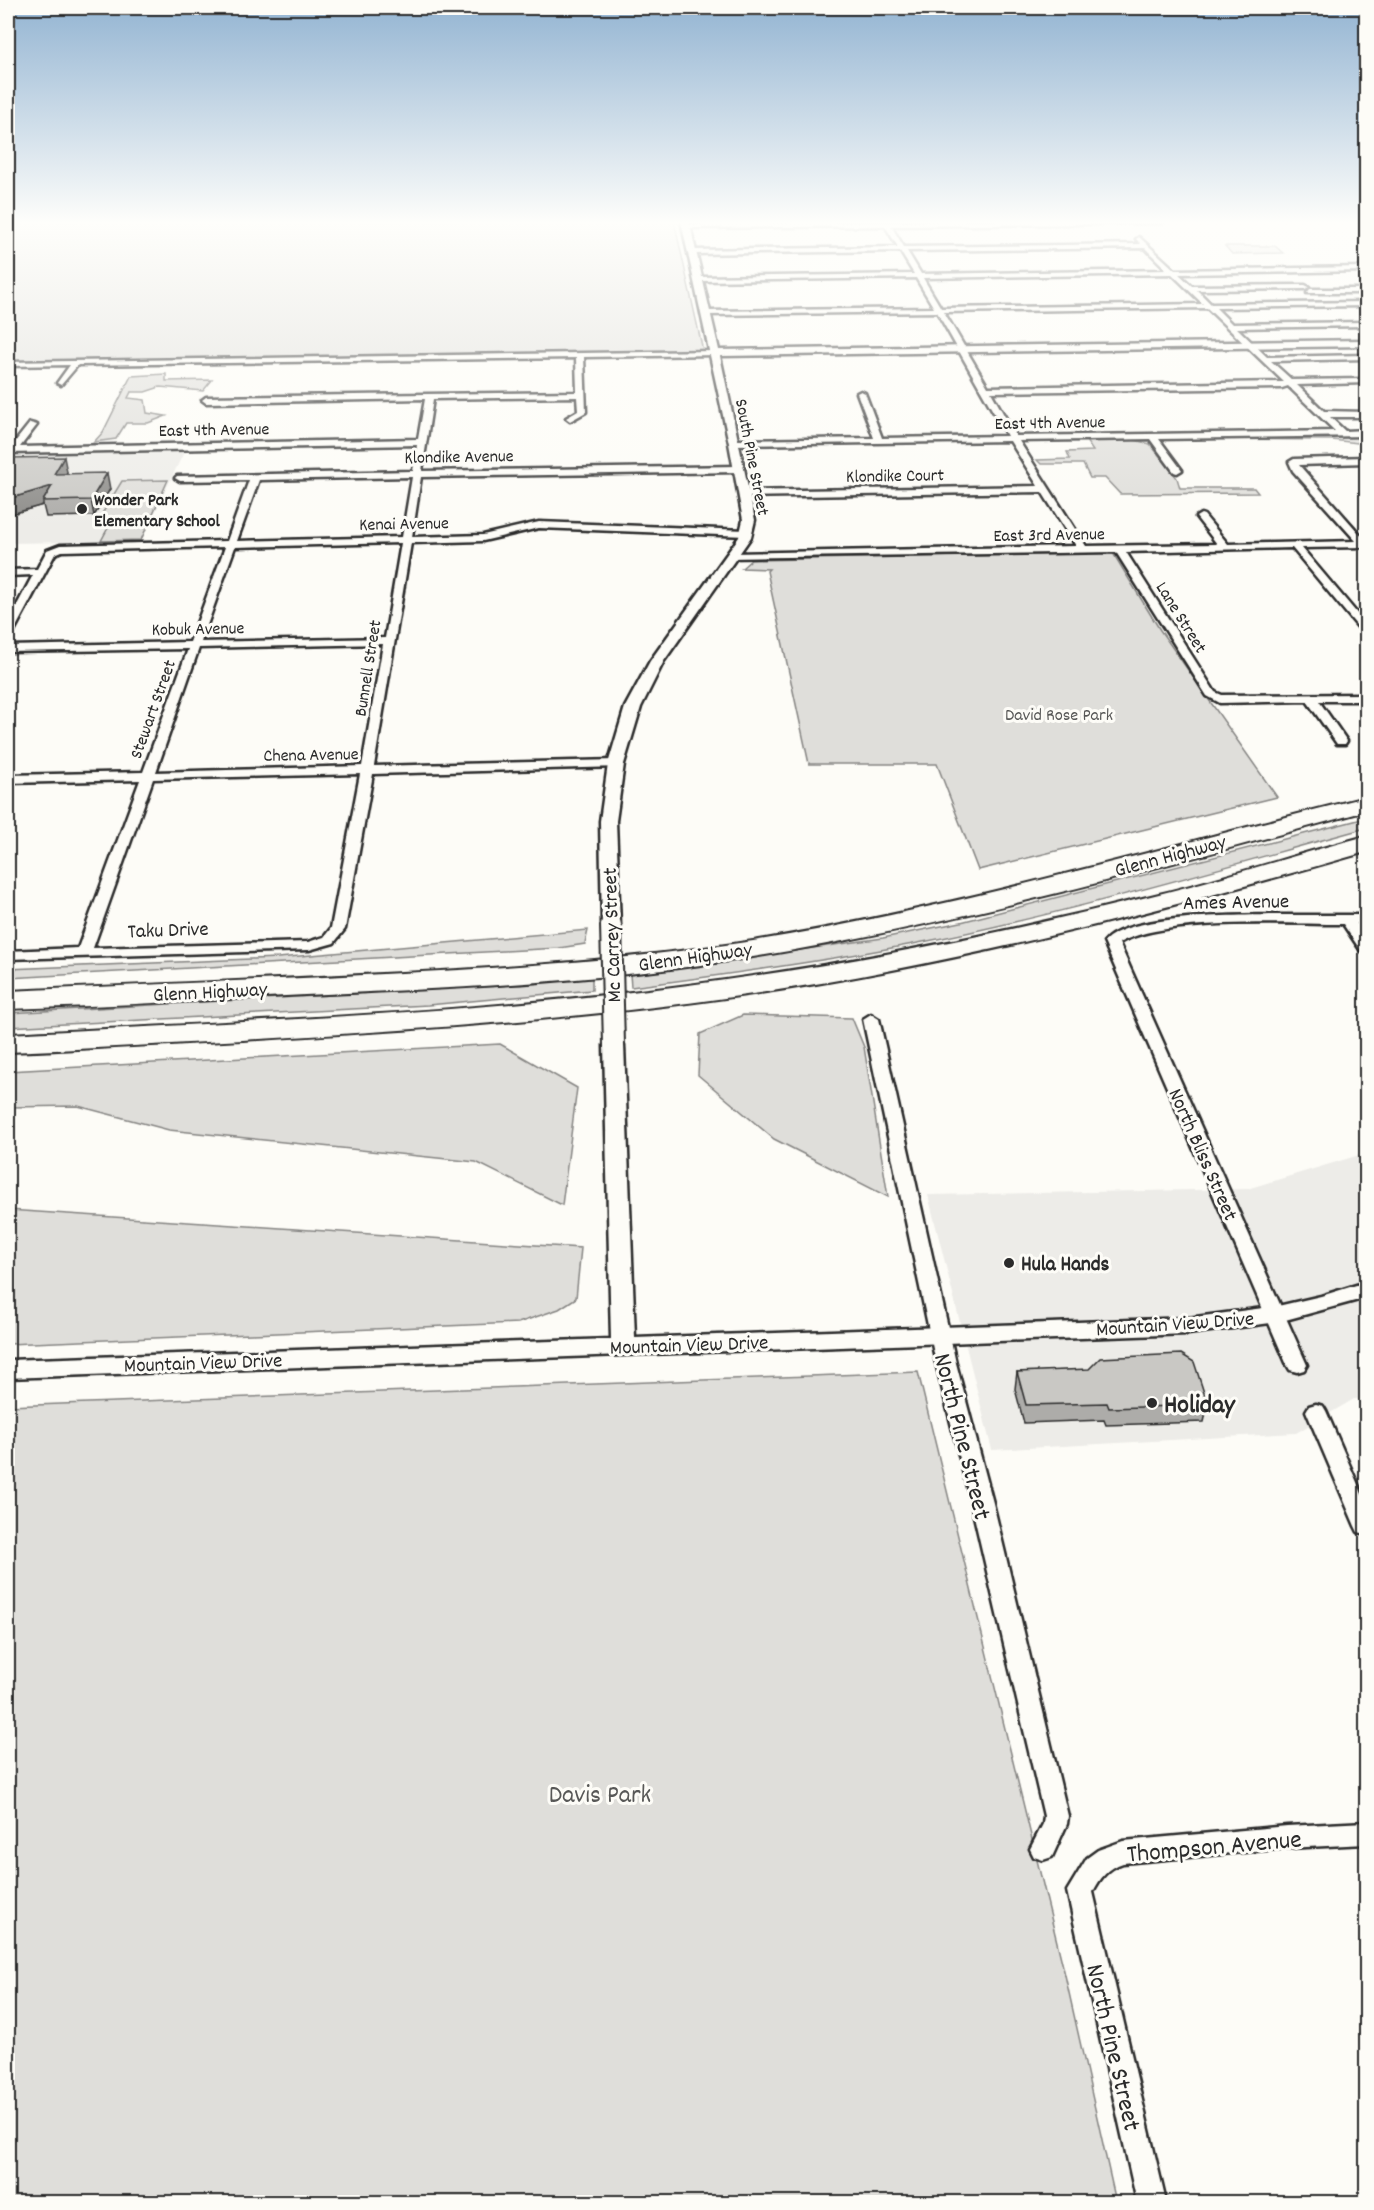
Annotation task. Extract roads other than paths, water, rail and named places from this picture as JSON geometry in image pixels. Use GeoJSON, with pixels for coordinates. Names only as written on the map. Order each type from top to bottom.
{"type":"FeatureCollection","features":[{"type":"Feature","properties":{"kind":"highway","name":"Glenn Highway"},"geometry":{"type":"LineString","coordinates":[[8,1000],[590,970],[753,949],[905,920],[1089,876],[1366,804]]}},
{"type":"Feature","properties":{"kind":"highway","name":"Glenn Highway"},"geometry":{"type":"LineString","coordinates":[[8,1043],[367,1023],[575,1006],[751,985],[926,955],[1142,906],[1366,844]]}},
{"type":"Feature","properties":{"kind":"street","name":"South Pine Street"},"geometry":{"type":"LineString","coordinates":[[708,324],[735,443],[749,520],[746,532],[733,556]]}},
{"type":"Feature","properties":{"kind":"street"},"geometry":{"type":"LineString","coordinates":[[947,324],[1013,439],[1083,550]]}},
{"type":"Feature","properties":{"kind":"street"},"geometry":{"type":"LineString","coordinates":[[1228,326],[1357,324]]}},
{"type":"Feature","properties":{"kind":"street"},"geometry":{"type":"LineString","coordinates":[[1228,326],[1342,433]]}},
{"type":"Feature","properties":{"kind":"street"},"geometry":{"type":"LineString","coordinates":[[8,364],[1366,344]]}},
{"type":"Feature","properties":{"kind":"street"},"geometry":{"type":"LineString","coordinates":[[570,418],[582,412],[580,355]]}},
{"type":"Feature","properties":{"kind":"street"},"geometry":{"type":"LineString","coordinates":[[1263,358],[1366,357]]}},
{"type":"Feature","properties":{"kind":"street"},"geometry":{"type":"LineString","coordinates":[[61,383],[76,363]]}},
{"type":"Feature","properties":{"kind":"street"},"geometry":{"type":"LineString","coordinates":[[986,390],[1270,386],[1288,383],[1366,381]]}},
{"type":"Feature","properties":{"kind":"street"},"geometry":{"type":"LineString","coordinates":[[861,393],[879,441]]}},
{"type":"Feature","properties":{"kind":"street"},"geometry":{"type":"LineString","coordinates":[[206,400],[581,394]]}},
{"type":"Feature","properties":{"kind":"street","name":"Bunnell Street"},"geometry":{"type":"LineString","coordinates":[[329,940],[339,929],[368,771],[429,397]]}},
{"type":"Feature","properties":{"kind":"street"},"geometry":{"type":"LineString","coordinates":[[1322,414],[1366,414]]}},
{"type":"Feature","properties":{"kind":"street"},"geometry":{"type":"LineString","coordinates":[[11,449],[33,425]]}},
{"type":"Feature","properties":{"kind":"street","name":"East 4th Avenue"},"geometry":{"type":"LineString","coordinates":[[735,443],[1366,433]]}},
{"type":"Feature","properties":{"kind":"street"},"geometry":{"type":"LineString","coordinates":[[1152,436],[1177,470]]}},
{"type":"Feature","properties":{"kind":"street","name":"East 4th Avenue"},"geometry":{"type":"LineString","coordinates":[[11,449],[422,442]]}},
{"type":"Feature","properties":{"kind":"street"},"geometry":{"type":"LineString","coordinates":[[1365,544],[1296,469],[1294,462],[1366,460]]}},
{"type":"Feature","properties":{"kind":"street","name":"Klondike Avenue"},"geometry":{"type":"LineString","coordinates":[[180,478],[739,468]]}},
{"type":"Feature","properties":{"kind":"street","name":"Stewart Street"},"geometry":{"type":"LineString","coordinates":[[84,953],[255,477]]}},
{"type":"Feature","properties":{"kind":"street","name":"Klondike Court"},"geometry":{"type":"LineString","coordinates":[[745,494],[1046,489]]}},
{"type":"Feature","properties":{"kind":"street"},"geometry":{"type":"LineString","coordinates":[[1201,517],[1225,547]]}},
{"type":"Feature","properties":{"kind":"street","name":"Kenai Avenue"},"geometry":{"type":"LineString","coordinates":[[40,572],[51,552],[60,548],[483,538],[498,536],[520,527],[539,525],[746,532]]}},
{"type":"Feature","properties":{"kind":"street","name":"East 3rd Avenue"},"geometry":{"type":"LineString","coordinates":[[733,556],[1365,544]]}},
{"type":"Feature","properties":{"kind":"street"},"geometry":{"type":"LineString","coordinates":[[1295,546],[1366,630]]}},
{"type":"Feature","properties":{"kind":"street","name":"Lane Street"},"geometry":{"type":"LineString","coordinates":[[1119,549],[1211,694],[1220,699],[1311,699]]}},
{"type":"Feature","properties":{"kind":"street","name":"Mc Carrey Street"},"geometry":{"type":"LineString","coordinates":[[622,1347],[608,821],[616,764],[633,707],[657,661],[733,556]]}},
{"type":"Feature","properties":{"kind":"street"},"geometry":{"type":"LineString","coordinates":[[8,573],[40,572]]}},
{"type":"Feature","properties":{"kind":"street"},"geometry":{"type":"LineString","coordinates":[[8,631],[40,572]]}},
{"type":"Feature","properties":{"kind":"street","name":"Kobuk Avenue"},"geometry":{"type":"LineString","coordinates":[[8,649],[389,641]]}},
{"type":"Feature","properties":{"kind":"street"},"geometry":{"type":"LineString","coordinates":[[1311,699],[1366,697]]}},
{"type":"Feature","properties":{"kind":"street"},"geometry":{"type":"LineString","coordinates":[[1311,699],[1341,741]]}},
{"type":"Feature","properties":{"kind":"street","name":"Chena Avenue"},"geometry":{"type":"LineString","coordinates":[[8,779],[616,764]]}},
{"type":"Feature","properties":{"kind":"street","name":"Ames Avenue"},"geometry":{"type":"LineString","coordinates":[[1112,942],[1125,933],[1168,924],[1366,919]]}},
{"type":"Feature","properties":{"kind":"street"},"geometry":{"type":"LineString","coordinates":[[1348,920],[1366,948]]}},
{"type":"Feature","properties":{"kind":"street","name":"Taku Drive"},"geometry":{"type":"LineString","coordinates":[[8,955],[309,946],[329,940]]}},
{"type":"Feature","properties":{"kind":"street","name":"North Bliss Street"},"geometry":{"type":"LineString","coordinates":[[1112,942],[1296,1365]]}},
{"type":"Feature","properties":{"kind":"street","name":"North Pine Street"},"geometry":{"type":"LineString","coordinates":[[871,1019],[939,1335],[1056,1816],[1055,1824],[1043,1850]]}},
{"type":"Feature","properties":{"kind":"street","name":"Mountain View Drive"},"geometry":{"type":"LineString","coordinates":[[8,1369],[1188,1326],[1275,1316],[1366,1290]]}},
{"type":"Feature","properties":{"kind":"street"},"geometry":{"type":"LineString","coordinates":[[1316,1411],[1366,1526]]}},
{"type":"Feature","properties":{"kind":"street","name":"Thompson Avenue"},"geometry":{"type":"LineString","coordinates":[[1080,1891],[1092,1867],[1112,1855],[1123,1852],[1287,1837],[1366,1833]]}},
{"type":"Feature","properties":{"kind":"street","name":"North Pine Street"},"geometry":{"type":"LineString","coordinates":[[1080,1891],[1150,2202]]}},
{"type":"Feature","properties":{"kind":"place","name":"Wonder Park Elementary School"},"geometry":{"type":"Point","coordinates":[82,509]}},
{"type":"Feature","properties":{"kind":"place","name":"Hula Hands"},"geometry":{"type":"Point","coordinates":[1009,1263]}},
{"type":"Feature","properties":{"kind":"place","name":"Holiday"},"geometry":{"type":"Point","coordinates":[1152,1403]}},
{"type":"Feature","properties":{"kind":"park label","name":"David Rose Park"},"geometry":{"type":"Point","coordinates":[1059,714]}},
{"type":"Feature","properties":{"kind":"park label","name":"Davis Park"},"geometry":{"type":"Point","coordinates":[600,1793]}}]}
